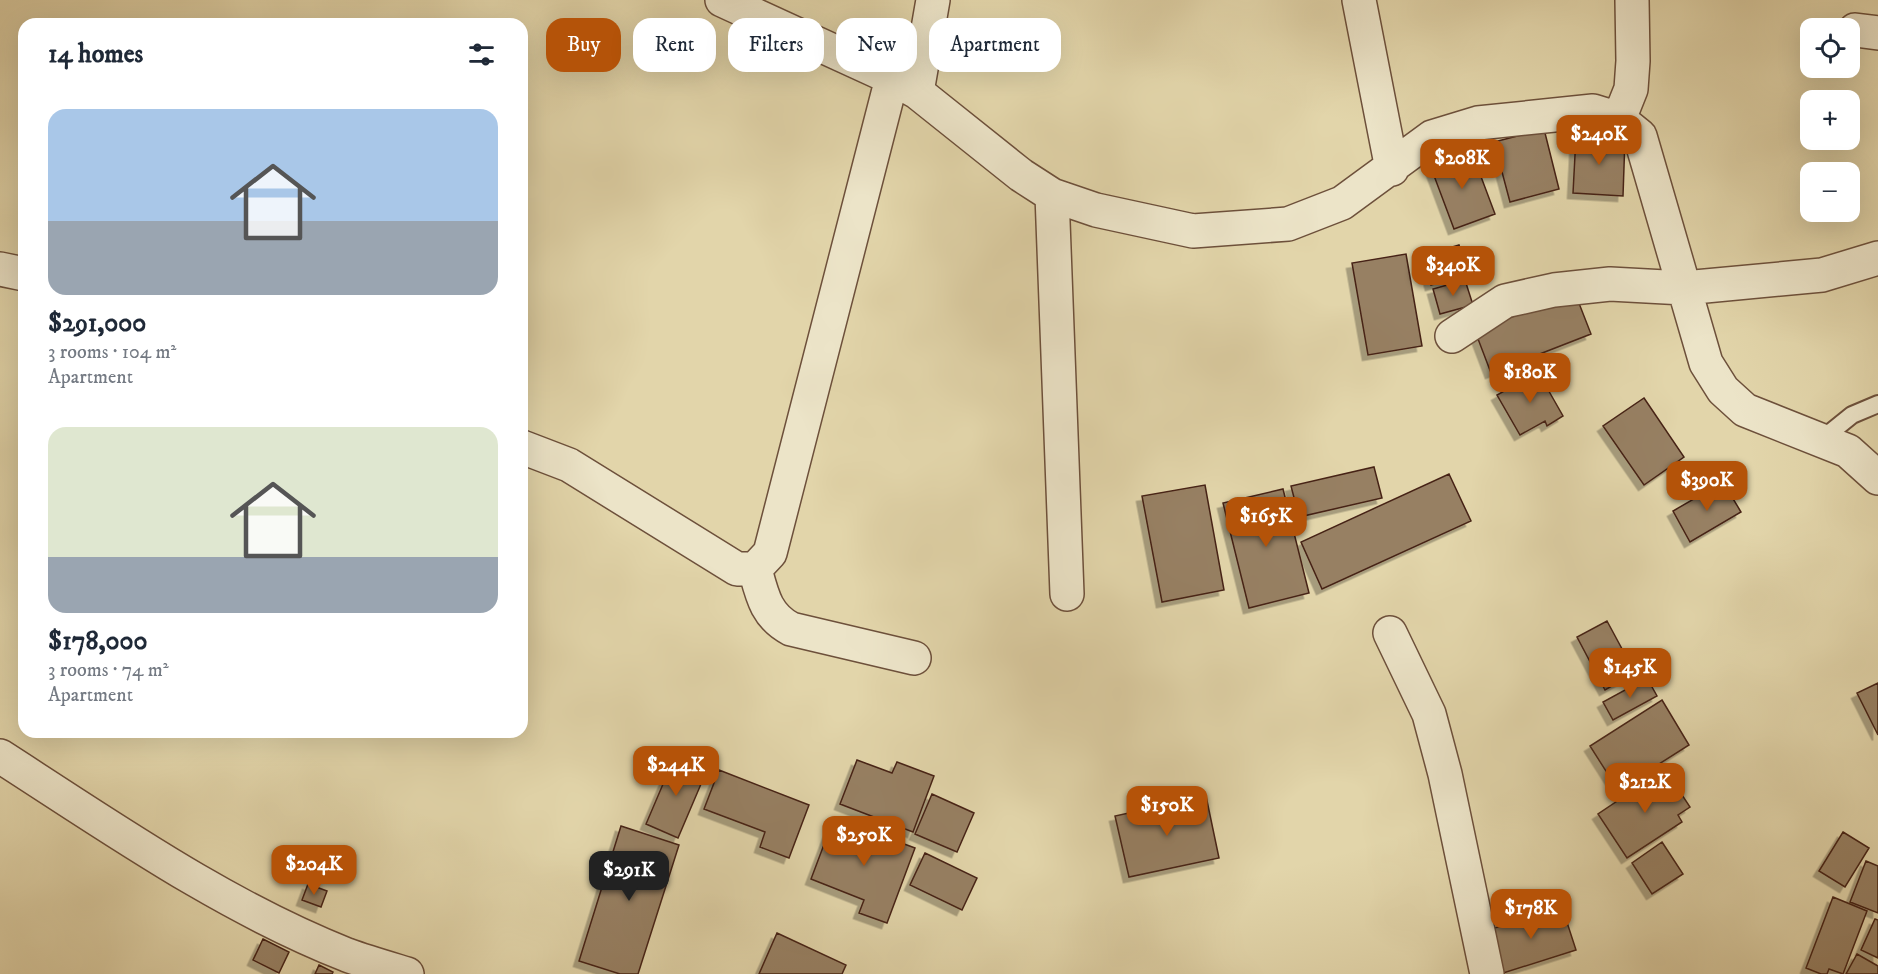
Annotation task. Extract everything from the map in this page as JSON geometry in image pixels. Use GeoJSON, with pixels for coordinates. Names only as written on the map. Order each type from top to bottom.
{"type":"FeatureCollection","features":[{"type":"Feature","properties":{"kind":"street"},"geometry":{"type":"LineString","coordinates":[[528,449],[569,465],[738,569],[755,569],[770,553],[905,85],[933,0]]}},
{"type":"Feature","properties":{"kind":"street"},"geometry":{"type":"LineString","coordinates":[[1359,0],[1392,169]]}},
{"type":"Feature","properties":{"kind":"street"},"geometry":{"type":"LineString","coordinates":[[1619,119],[1631,89],[1632,0]]}},
{"type":"Feature","properties":{"kind":"street"},"geometry":{"type":"LineString","coordinates":[[738,3],[905,85],[1021,176],[1052,195],[1096,210],[1193,231],[1288,224],[1342,203],[1392,169],[1432,137],[1478,123],[1593,111],[1619,119],[1640,136],[1706,363],[1723,390],[1745,410],[1848,451],[1878,478]]}},
{"type":"Feature","properties":{"kind":"street"},"geometry":{"type":"LineString","coordinates":[[1052,195],[1066,594]]}},
{"type":"Feature","properties":{"kind":"street"},"geometry":{"type":"LineString","coordinates":[[1452,336],[1505,301],[1554,290],[1610,284],[1684,288],[1822,275],[1878,258]]}},
{"type":"Feature","properties":{"kind":"street"},"geometry":{"type":"LineString","coordinates":[[0,269],[18,273]]}},
{"type":"Feature","properties":{"kind":"street"},"geometry":{"type":"LineString","coordinates":[[755,569],[765,605],[776,621],[791,629],[914,658]]}},
{"type":"Feature","properties":{"kind":"street"},"geometry":{"type":"LineString","coordinates":[[1390,633],[1429,714],[1448,786],[1487,974]]}},
{"type":"Feature","properties":{"kind":"street"},"geometry":{"type":"LineString","coordinates":[[0,756],[160,859],[248,909],[347,955],[407,974]]}},
{"type":"Feature","properties":{"kind":"lane"},"geometry":{"type":"LineString","coordinates":[[1821,440],[1852,415],[1878,404]]}},
{"type":"Feature","properties":{"kind":"building"},"geometry":{"type":"Polygon","coordinates":[[[1544,129],[1559,189],[1510,202],[1494,142],[1544,129]]]}},
{"type":"Feature","properties":{"kind":"building"},"geometry":{"type":"Polygon","coordinates":[[[1576,136],[1625,138],[1623,196],[1573,193],[1576,136]]]}},
{"type":"Feature","properties":{"kind":"building"},"geometry":{"type":"Polygon","coordinates":[[[1471,150],[1495,214],[1454,229],[1430,165],[1471,150]]]}},
{"type":"Feature","properties":{"kind":"building"},"geometry":{"type":"Polygon","coordinates":[[[1459,245],[1468,274],[1431,285],[1423,256],[1459,245]]]}},
{"type":"Feature","properties":{"kind":"building"},"geometry":{"type":"Polygon","coordinates":[[[1406,254],[1422,346],[1368,355],[1352,263],[1406,254]]]}},
{"type":"Feature","properties":{"kind":"building"},"geometry":{"type":"Polygon","coordinates":[[[1465,280],[1473,305],[1440,314],[1433,289],[1465,280]]]}},
{"type":"Feature","properties":{"kind":"building"},"geometry":{"type":"Polygon","coordinates":[[[1575,293],[1591,334],[1491,373],[1475,331],[1575,293]]]}},
{"type":"Feature","properties":{"kind":"building"},"geometry":{"type":"Polygon","coordinates":[[[1538,372],[1563,416],[1547,426],[1545,421],[1520,435],[1497,395],[1538,372]]]}},
{"type":"Feature","properties":{"kind":"building"},"geometry":{"type":"Polygon","coordinates":[[[1644,398],[1684,457],[1644,485],[1603,426],[1644,398]]]}},
{"type":"Feature","properties":{"kind":"building"},"geometry":{"type":"Polygon","coordinates":[[[1374,467],[1382,498],[1299,517],[1291,486],[1374,467]]]}},
{"type":"Feature","properties":{"kind":"building"},"geometry":{"type":"Polygon","coordinates":[[[1449,474],[1471,521],[1322,589],[1301,542],[1449,474]]]}},
{"type":"Feature","properties":{"kind":"building"},"geometry":{"type":"Polygon","coordinates":[[[1723,482],[1741,512],[1690,542],[1673,511],[1723,482]]]}},
{"type":"Feature","properties":{"kind":"building"},"geometry":{"type":"Polygon","coordinates":[[[1205,485],[1224,590],[1162,602],[1142,496],[1205,485]]]}},
{"type":"Feature","properties":{"kind":"building"},"geometry":{"type":"Polygon","coordinates":[[[1283,489],[1309,593],[1249,608],[1223,503],[1283,489]]]}},
{"type":"Feature","properties":{"kind":"building"},"geometry":{"type":"Polygon","coordinates":[[[1607,621],[1635,673],[1605,690],[1577,637],[1607,621]]]}},
{"type":"Feature","properties":{"kind":"building"},"geometry":{"type":"Polygon","coordinates":[[[1647,678],[1657,696],[1613,720],[1603,702],[1647,678]]]}},
{"type":"Feature","properties":{"kind":"building"},"geometry":{"type":"Polygon","coordinates":[[[1878,683],[1878,735],[1857,693],[1878,683]]]}},
{"type":"Feature","properties":{"kind":"building"},"geometry":{"type":"Polygon","coordinates":[[[1662,700],[1689,745],[1618,790],[1590,746],[1662,700]]]}},
{"type":"Feature","properties":{"kind":"building"},"geometry":{"type":"Polygon","coordinates":[[[675,756],[707,770],[678,838],[646,824],[675,756]]]}},
{"type":"Feature","properties":{"kind":"building"},"geometry":{"type":"Polygon","coordinates":[[[857,760],[892,773],[897,762],[934,776],[913,832],[840,804],[857,760]]]}},
{"type":"Feature","properties":{"kind":"building"},"geometry":{"type":"Polygon","coordinates":[[[1665,769],[1690,807],[1678,815],[1682,822],[1627,858],[1598,814],[1665,769]]]}},
{"type":"Feature","properties":{"kind":"building"},"geometry":{"type":"Polygon","coordinates":[[[719,770],[809,805],[789,858],[760,847],[765,832],[704,809],[719,770]]]}},
{"type":"Feature","properties":{"kind":"building"},"geometry":{"type":"Polygon","coordinates":[[[932,794],[974,813],[957,852],[915,834],[932,794]]]}},
{"type":"Feature","properties":{"kind":"building"},"geometry":{"type":"Polygon","coordinates":[[[1206,796],[1219,858],[1129,877],[1115,816],[1206,796]]]}},
{"type":"Feature","properties":{"kind":"building"},"geometry":{"type":"Polygon","coordinates":[[[834,818],[915,848],[887,923],[859,913],[864,900],[811,879],[834,818]]]}},
{"type":"Feature","properties":{"kind":"building"},"geometry":{"type":"Polygon","coordinates":[[[621,826],[679,845],[638,974],[620,974],[579,961],[621,826]]]}},
{"type":"Feature","properties":{"kind":"building"},"geometry":{"type":"Polygon","coordinates":[[[1843,832],[1869,848],[1845,887],[1819,871],[1843,832]]]}},
{"type":"Feature","properties":{"kind":"building"},"geometry":{"type":"Polygon","coordinates":[[[1662,842],[1683,874],[1652,894],[1632,863],[1662,842]]]}},
{"type":"Feature","properties":{"kind":"building"},"geometry":{"type":"Polygon","coordinates":[[[925,853],[977,878],[962,910],[910,885],[925,853]]]}},
{"type":"Feature","properties":{"kind":"building"},"geometry":{"type":"Polygon","coordinates":[[[1866,861],[1878,866],[1878,913],[1850,902],[1866,861]]]}},
{"type":"Feature","properties":{"kind":"building"},"geometry":{"type":"Polygon","coordinates":[[[308,884],[327,891],[321,907],[302,900],[308,884]]]}},
{"type":"Feature","properties":{"kind":"building"},"geometry":{"type":"Polygon","coordinates":[[[1833,897],[1867,911],[1843,974],[1829,969],[1827,974],[1821,974],[1806,968],[1833,897]]]}},
{"type":"Feature","properties":{"kind":"building"},"geometry":{"type":"Polygon","coordinates":[[[1562,907],[1576,950],[1500,974],[1485,931],[1562,907]]]}},
{"type":"Feature","properties":{"kind":"building"},"geometry":{"type":"Polygon","coordinates":[[[1875,919],[1878,920],[1878,958],[1861,950],[1875,919]]]}},
{"type":"Feature","properties":{"kind":"building"},"geometry":{"type":"Polygon","coordinates":[[[777,933],[846,965],[842,974],[759,974],[777,933]]]}},
{"type":"Feature","properties":{"kind":"building"},"geometry":{"type":"Polygon","coordinates":[[[263,939],[289,952],[279,973],[253,960],[263,939]]]}},
{"type":"Feature","properties":{"kind":"building"},"geometry":{"type":"Polygon","coordinates":[[[1857,954],[1878,966],[1878,974],[1846,974],[1857,954]]]}},
{"type":"Feature","properties":{"kind":"building"},"geometry":{"type":"Polygon","coordinates":[[[319,965],[333,972],[332,974],[315,974],[319,965]]]}}]}
